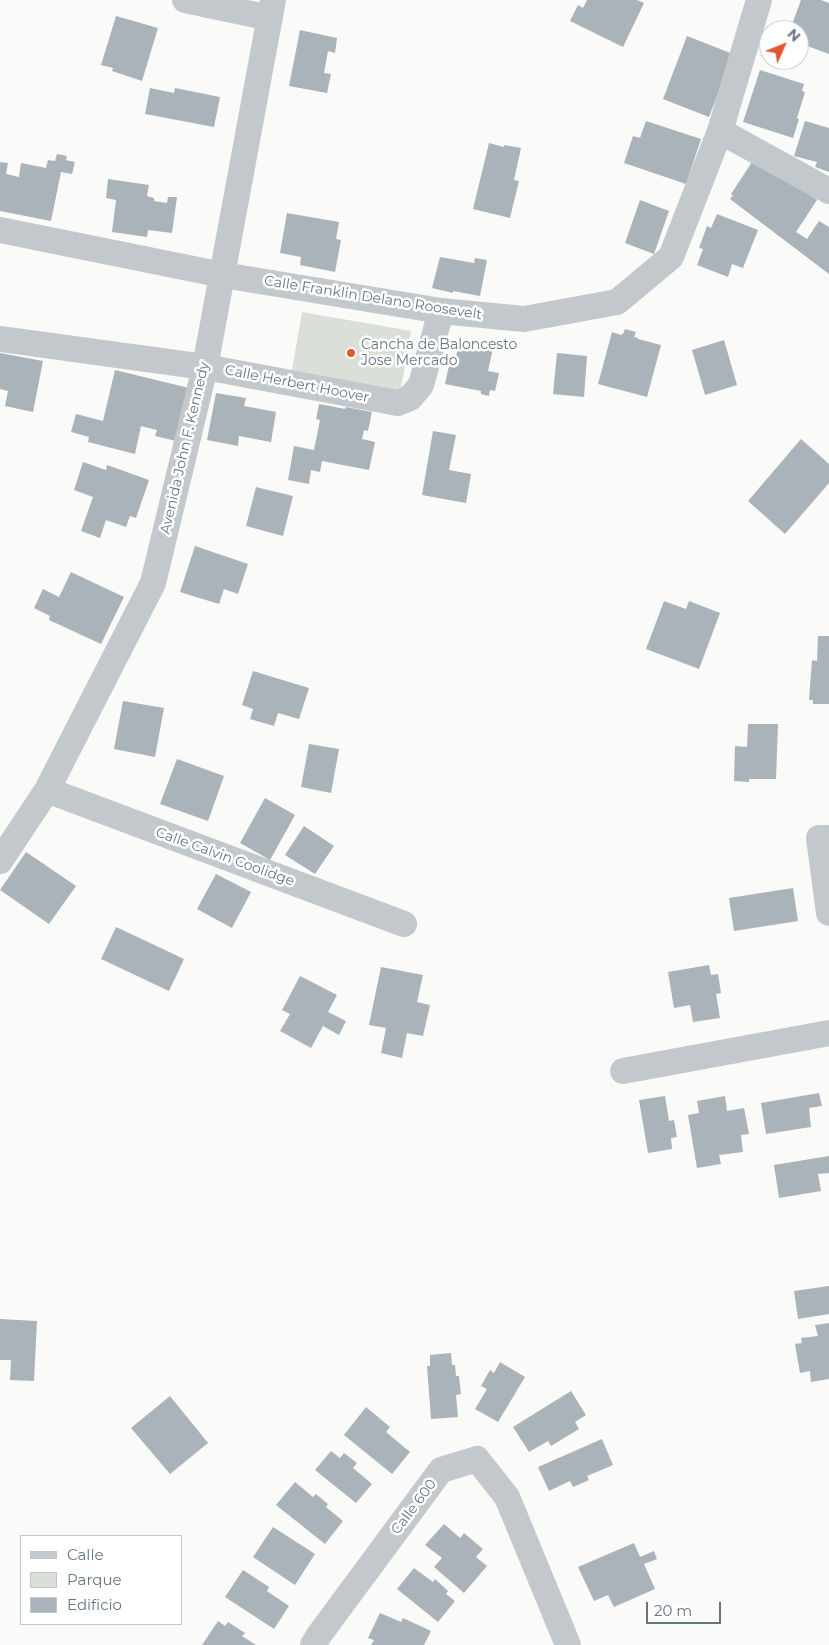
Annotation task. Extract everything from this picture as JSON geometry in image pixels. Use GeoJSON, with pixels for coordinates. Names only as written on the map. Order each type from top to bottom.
{"type":"FeatureCollection","features":[{"type":"Feature","properties":{"kind":"street"},"geometry":{"type":"LineString","coordinates":[[184,0],[271,9]]}},
{"type":"Feature","properties":{"kind":"street","name":"Calle Franklin Delano Roosevelt"},"geometry":{"type":"LineString","coordinates":[[0,230],[223,275],[441,311],[524,319],[617,302],[671,257],[720,131],[760,0]]}},
{"type":"Feature","properties":{"kind":"street","name":"Avenida John F. Kennedy"},"geometry":{"type":"LineString","coordinates":[[0,861],[47,790],[153,583],[205,367],[271,9]]}},
{"type":"Feature","properties":{"kind":"street"},"geometry":{"type":"LineString","coordinates":[[720,131],[829,191]]}},
{"type":"Feature","properties":{"kind":"street","name":"Calle Herbert Hoover"},"geometry":{"type":"LineString","coordinates":[[0,339],[205,367],[398,403],[410,398],[421,385],[441,311]]}},
{"type":"Feature","properties":{"kind":"street","name":"Calle Calvin Coolidge"},"geometry":{"type":"LineString","coordinates":[[47,790],[404,924]]}},
{"type":"Feature","properties":{"kind":"street"},"geometry":{"type":"LineString","coordinates":[[824,838],[829,913]]}},
{"type":"Feature","properties":{"kind":"street"},"geometry":{"type":"LineString","coordinates":[[623,1071],[829,1033]]}},
{"type":"Feature","properties":{"kind":"street","name":"Calle 600"},"geometry":{"type":"LineString","coordinates":[[313,1645],[318,1635],[441,1470],[477,1459],[507,1497],[568,1645]]}},
{"type":"Feature","properties":{"kind":"green space","name":"Cancha de Baloncesto Jose Mercado"},"geometry":{"type":"Polygon","coordinates":[[[302,312],[411,331],[400,394],[291,376],[302,312]]]}},
{"type":"Feature","properties":{"kind":"building"},"geometry":{"type":"Polygon","coordinates":[[[587,0],[637,0],[644,3],[623,47],[570,21],[578,5],[583,8],[587,0]]]}},
{"type":"Feature","properties":{"kind":"building"},"geometry":{"type":"Polygon","coordinates":[[[801,0],[821,0],[829,3],[829,54],[809,47],[809,20],[794,20],[801,0]]]}},
{"type":"Feature","properties":{"kind":"building"},"geometry":{"type":"Polygon","coordinates":[[[116,16],[158,28],[142,81],[112,71],[113,68],[101,65],[116,16]]]}},
{"type":"Feature","properties":{"kind":"building"},"geometry":{"type":"Polygon","coordinates":[[[300,30],[337,38],[335,53],[328,51],[324,73],[331,74],[327,93],[289,86],[300,30]]]}},
{"type":"Feature","properties":{"kind":"building"},"geometry":{"type":"Polygon","coordinates":[[[687,36],[733,54],[709,117],[663,99],[687,36]]]}},
{"type":"Feature","properties":{"kind":"building"},"geometry":{"type":"Polygon","coordinates":[[[760,70],[804,84],[802,91],[805,92],[797,118],[794,117],[799,119],[793,138],[743,122],[760,70]]]}},
{"type":"Feature","properties":{"kind":"building"},"geometry":{"type":"Polygon","coordinates":[[[150,88],[174,93],[175,88],[220,97],[214,127],[145,114],[150,88]]]}},
{"type":"Feature","properties":{"kind":"building"},"geometry":{"type":"Polygon","coordinates":[[[646,121],[701,139],[686,184],[624,163],[633,136],[640,138],[646,121]]]}},
{"type":"Feature","properties":{"kind":"building"},"geometry":{"type":"Polygon","coordinates":[[[805,121],[829,128],[829,172],[815,167],[817,162],[794,156],[805,121]]]}},
{"type":"Feature","properties":{"kind":"building"},"geometry":{"type":"Polygon","coordinates":[[[489,143],[504,147],[504,145],[521,148],[514,180],[519,181],[510,218],[473,209],[489,143]]]}},
{"type":"Feature","properties":{"kind":"building"},"geometry":{"type":"Polygon","coordinates":[[[57,154],[67,156],[66,160],[75,162],[72,174],[61,172],[51,221],[0,211],[0,162],[8,163],[6,174],[19,177],[21,163],[46,168],[48,160],[55,161],[57,154]]]}},
{"type":"Feature","properties":{"kind":"building"},"geometry":{"type":"Polygon","coordinates":[[[754,159],[817,200],[796,232],[807,239],[819,221],[829,227],[829,274],[730,199],[733,195],[731,194],[754,159]]]}},
{"type":"Feature","properties":{"kind":"building"},"geometry":{"type":"Polygon","coordinates":[[[108,179],[149,185],[147,196],[154,198],[154,201],[167,203],[168,197],[177,197],[172,233],[148,230],[147,237],[112,232],[116,200],[106,198],[108,179]]]}},
{"type":"Feature","properties":{"kind":"building"},"geometry":{"type":"Polygon","coordinates":[[[640,200],[669,211],[654,254],[625,243],[640,200]]]}},
{"type":"Feature","properties":{"kind":"building"},"geometry":{"type":"Polygon","coordinates":[[[287,213],[339,222],[336,239],[341,240],[335,272],[300,265],[301,257],[280,253],[287,213]]]}},
{"type":"Feature","properties":{"kind":"building"},"geometry":{"type":"Polygon","coordinates":[[[717,214],[758,230],[743,268],[732,264],[728,277],[697,265],[703,249],[699,248],[707,226],[711,228],[717,214]]]}},
{"type":"Feature","properties":{"kind":"building"},"geometry":{"type":"Polygon","coordinates":[[[440,257],[474,263],[475,258],[487,260],[480,296],[432,288],[440,257]]]}},
{"type":"Feature","properties":{"kind":"building"},"geometry":{"type":"Polygon","coordinates":[[[625,329],[636,332],[634,337],[638,339],[661,345],[647,397],[598,384],[612,332],[621,335],[625,329]]]}},
{"type":"Feature","properties":{"kind":"building"},"geometry":{"type":"Polygon","coordinates":[[[724,340],[737,385],[705,395],[692,350],[724,340]]]}},
{"type":"Feature","properties":{"kind":"building"},"geometry":{"type":"Polygon","coordinates":[[[459,341],[493,348],[488,371],[499,373],[495,391],[490,390],[489,396],[481,394],[481,391],[445,384],[450,361],[455,362],[459,341]]]}},
{"type":"Feature","properties":{"kind":"building"},"geometry":{"type":"Polygon","coordinates":[[[0,353],[43,361],[33,412],[5,406],[8,391],[0,389],[0,353]]]}},
{"type":"Feature","properties":{"kind":"building"},"geometry":{"type":"Polygon","coordinates":[[[557,353],[587,356],[584,397],[553,394],[557,353]]]}},
{"type":"Feature","properties":{"kind":"building"},"geometry":{"type":"Polygon","coordinates":[[[115,370],[189,388],[176,441],[155,436],[157,430],[141,426],[135,454],[88,442],[89,437],[71,432],[76,414],[103,421],[115,370]]]}},
{"type":"Feature","properties":{"kind":"building"},"geometry":{"type":"Polygon","coordinates":[[[216,393],[246,398],[244,406],[276,412],[271,442],[239,436],[238,446],[207,440],[216,393]]]}},
{"type":"Feature","properties":{"kind":"building"},"geometry":{"type":"Polygon","coordinates":[[[319,404],[372,412],[368,431],[364,430],[362,439],[375,442],[369,470],[322,461],[320,472],[311,470],[309,484],[288,480],[294,446],[314,450],[320,420],[316,419],[319,404]]]}},
{"type":"Feature","properties":{"kind":"building"},"geometry":{"type":"Polygon","coordinates":[[[433,431],[456,435],[449,470],[471,474],[466,503],[422,495],[433,431]]]}},
{"type":"Feature","properties":{"kind":"building"},"geometry":{"type":"Polygon","coordinates":[[[801,439],[829,464],[829,483],[785,534],[748,501],[801,439]]]}},
{"type":"Feature","properties":{"kind":"building"},"geometry":{"type":"Polygon","coordinates":[[[83,462],[106,470],[107,465],[149,480],[136,518],[130,516],[126,527],[106,520],[100,538],[81,531],[93,497],[74,490],[83,462]]]}},
{"type":"Feature","properties":{"kind":"building"},"geometry":{"type":"Polygon","coordinates":[[[256,487],[293,496],[283,536],[246,526],[256,487]]]}},
{"type":"Feature","properties":{"kind":"building"},"geometry":{"type":"Polygon","coordinates":[[[195,546],[248,564],[238,594],[224,589],[219,604],[180,592],[195,546]]]}},
{"type":"Feature","properties":{"kind":"building"},"geometry":{"type":"Polygon","coordinates":[[[71,572],[124,597],[101,644],[49,620],[50,616],[34,608],[43,589],[59,597],[71,572]]]}},
{"type":"Feature","properties":{"kind":"building"},"geometry":{"type":"Polygon","coordinates":[[[664,601],[686,609],[689,601],[720,613],[699,669],[646,649],[664,601]]]}},
{"type":"Feature","properties":{"kind":"building"},"geometry":{"type":"Polygon","coordinates":[[[818,636],[829,636],[829,704],[813,704],[813,700],[809,700],[812,660],[817,661],[818,636]]]}},
{"type":"Feature","properties":{"kind":"building"},"geometry":{"type":"Polygon","coordinates":[[[253,671],[309,688],[299,719],[278,713],[274,726],[250,719],[253,709],[242,705],[253,671]]]}},
{"type":"Feature","properties":{"kind":"building"},"geometry":{"type":"Polygon","coordinates":[[[123,701],[164,708],[155,757],[114,749],[123,701]]]}},
{"type":"Feature","properties":{"kind":"building"},"geometry":{"type":"Polygon","coordinates":[[[748,724],[778,724],[776,779],[749,779],[749,782],[734,781],[735,746],[747,747],[748,724]]]}},
{"type":"Feature","properties":{"kind":"building"},"geometry":{"type":"Polygon","coordinates":[[[309,744],[339,749],[331,793],[301,787],[309,744]]]}},
{"type":"Feature","properties":{"kind":"building"},"geometry":{"type":"Polygon","coordinates":[[[177,759],[224,776],[208,821],[160,804],[177,759]]]}},
{"type":"Feature","properties":{"kind":"building"},"geometry":{"type":"Polygon","coordinates":[[[265,798],[295,815],[270,860],[240,843],[265,798]]]}},
{"type":"Feature","properties":{"kind":"building"},"geometry":{"type":"Polygon","coordinates":[[[304,826],[334,846],[315,874],[285,855],[304,826]]]}},
{"type":"Feature","properties":{"kind":"building"},"geometry":{"type":"Polygon","coordinates":[[[26,852],[76,886],[49,924],[0,890],[26,852]]]}},
{"type":"Feature","properties":{"kind":"building"},"geometry":{"type":"Polygon","coordinates":[[[216,874],[251,892],[232,928],[197,909],[216,874]]]}},
{"type":"Feature","properties":{"kind":"building"},"geometry":{"type":"Polygon","coordinates":[[[793,888],[798,921],[734,931],[729,898],[793,888]]]}},
{"type":"Feature","properties":{"kind":"building"},"geometry":{"type":"Polygon","coordinates":[[[116,927],[184,959],[169,991],[101,959],[116,927]]]}},
{"type":"Feature","properties":{"kind":"building"},"geometry":{"type":"Polygon","coordinates":[[[709,965],[711,975],[718,974],[721,993],[716,994],[720,1018],[693,1022],[690,1005],[674,1008],[668,972],[709,965]]]}},
{"type":"Feature","properties":{"kind":"building"},"geometry":{"type":"Polygon","coordinates":[[[381,967],[423,975],[417,1002],[430,1005],[423,1036],[407,1033],[402,1058],[381,1053],[386,1028],[369,1025],[381,967]]]}},
{"type":"Feature","properties":{"kind":"building"},"geometry":{"type":"Polygon","coordinates":[[[300,976],[337,995],[328,1012],[346,1021],[339,1035],[323,1026],[311,1048],[280,1031],[290,1014],[282,1010],[300,976]]]}},
{"type":"Feature","properties":{"kind":"building"},"geometry":{"type":"Polygon","coordinates":[[[819,1093],[822,1106],[809,1108],[811,1127],[766,1134],[761,1103],[819,1093]]]}},
{"type":"Feature","properties":{"kind":"building"},"geometry":{"type":"Polygon","coordinates":[[[665,1096],[669,1121],[674,1120],[677,1137],[671,1138],[672,1149],[648,1153],[639,1100],[665,1096]]]}},
{"type":"Feature","properties":{"kind":"building"},"geometry":{"type":"Polygon","coordinates":[[[725,1096],[727,1111],[744,1108],[749,1134],[741,1135],[743,1152],[719,1155],[721,1164],[697,1168],[688,1115],[699,1113],[697,1101],[725,1096]]]}},
{"type":"Feature","properties":{"kind":"building"},"geometry":{"type":"Polygon","coordinates":[[[829,1156],[829,1173],[818,1174],[821,1191],[779,1198],[774,1165],[829,1156]]]}},
{"type":"Feature","properties":{"kind":"building"},"geometry":{"type":"Polygon","coordinates":[[[829,1286],[829,1314],[798,1319],[794,1291],[829,1286]]]}},
{"type":"Feature","properties":{"kind":"building"},"geometry":{"type":"Polygon","coordinates":[[[0,1319],[37,1321],[34,1381],[10,1380],[11,1360],[0,1360],[0,1319]]]}},
{"type":"Feature","properties":{"kind":"building"},"geometry":{"type":"Polygon","coordinates":[[[829,1323],[829,1379],[811,1382],[810,1371],[800,1373],[795,1344],[802,1343],[801,1338],[818,1336],[815,1325],[829,1323]]]}},
{"type":"Feature","properties":{"kind":"building"},"geometry":{"type":"Polygon","coordinates":[[[451,1353],[452,1365],[455,1365],[456,1376],[459,1376],[461,1394],[456,1395],[458,1417],[431,1419],[427,1366],[430,1366],[430,1355],[451,1353]]]}},
{"type":"Feature","properties":{"kind":"building"},"geometry":{"type":"Polygon","coordinates":[[[500,1362],[525,1377],[498,1422],[475,1409],[487,1389],[481,1386],[490,1370],[494,1373],[500,1362]]]}},
{"type":"Feature","properties":{"kind":"building"},"geometry":{"type":"Polygon","coordinates":[[[571,1391],[586,1415],[575,1422],[579,1429],[551,1446],[548,1441],[529,1452],[513,1427],[571,1391]]]}},
{"type":"Feature","properties":{"kind":"building"},"geometry":{"type":"Polygon","coordinates":[[[170,1396],[208,1443],[170,1474],[131,1428],[170,1396]]]}},
{"type":"Feature","properties":{"kind":"building"},"geometry":{"type":"Polygon","coordinates":[[[366,1407],[390,1427],[386,1432],[410,1452],[392,1474],[344,1435],[366,1407]]]}},
{"type":"Feature","properties":{"kind":"building"},"geometry":{"type":"Polygon","coordinates":[[[602,1439],[613,1465],[587,1476],[589,1480],[573,1487],[570,1481],[549,1491],[538,1467],[602,1439]]]}},
{"type":"Feature","properties":{"kind":"building"},"geometry":{"type":"Polygon","coordinates":[[[331,1451],[340,1458],[344,1453],[357,1463],[353,1468],[372,1484],[356,1503],[315,1470],[331,1451]]]}},
{"type":"Feature","properties":{"kind":"building"},"geometry":{"type":"Polygon","coordinates":[[[295,1482],[313,1497],[316,1494],[328,1504],[326,1507],[343,1521],[325,1544],[276,1505],[295,1482]]]}},
{"type":"Feature","properties":{"kind":"building"},"geometry":{"type":"Polygon","coordinates":[[[444,1524],[460,1538],[464,1533],[483,1549],[476,1557],[487,1566],[464,1593],[434,1567],[442,1558],[425,1545],[444,1524]]]}},
{"type":"Feature","properties":{"kind":"building"},"geometry":{"type":"Polygon","coordinates":[[[273,1527],[315,1554],[295,1585],[253,1557],[273,1527]]]}},
{"type":"Feature","properties":{"kind":"building"},"geometry":{"type":"Polygon","coordinates":[[[634,1543],[640,1557],[654,1551],[657,1559],[644,1564],[655,1589],[614,1607],[608,1595],[594,1601],[578,1567],[634,1543]]]}},
{"type":"Feature","properties":{"kind":"building"},"geometry":{"type":"Polygon","coordinates":[[[414,1568],[433,1582],[435,1579],[448,1591],[446,1594],[455,1601],[438,1622],[397,1589],[414,1568]]]}},
{"type":"Feature","properties":{"kind":"building"},"geometry":{"type":"Polygon","coordinates":[[[243,1570],[269,1587],[267,1591],[289,1606],[274,1629],[225,1597],[243,1570]]]}},
{"type":"Feature","properties":{"kind":"building"},"geometry":{"type":"Polygon","coordinates":[[[380,1613],[401,1622],[403,1618],[431,1631],[424,1645],[371,1645],[374,1640],[368,1638],[380,1613]]]}},
{"type":"Feature","properties":{"kind":"building"},"geometry":{"type":"Polygon","coordinates":[[[218,1621],[225,1626],[228,1622],[245,1633],[242,1636],[256,1645],[202,1645],[218,1621]]]}},
{"type":"Feature","properties":{"kind":"place","name":"Cancha de Baloncesto Jose Mercado"},"geometry":{"type":"Point","coordinates":[351,353]}}]}
